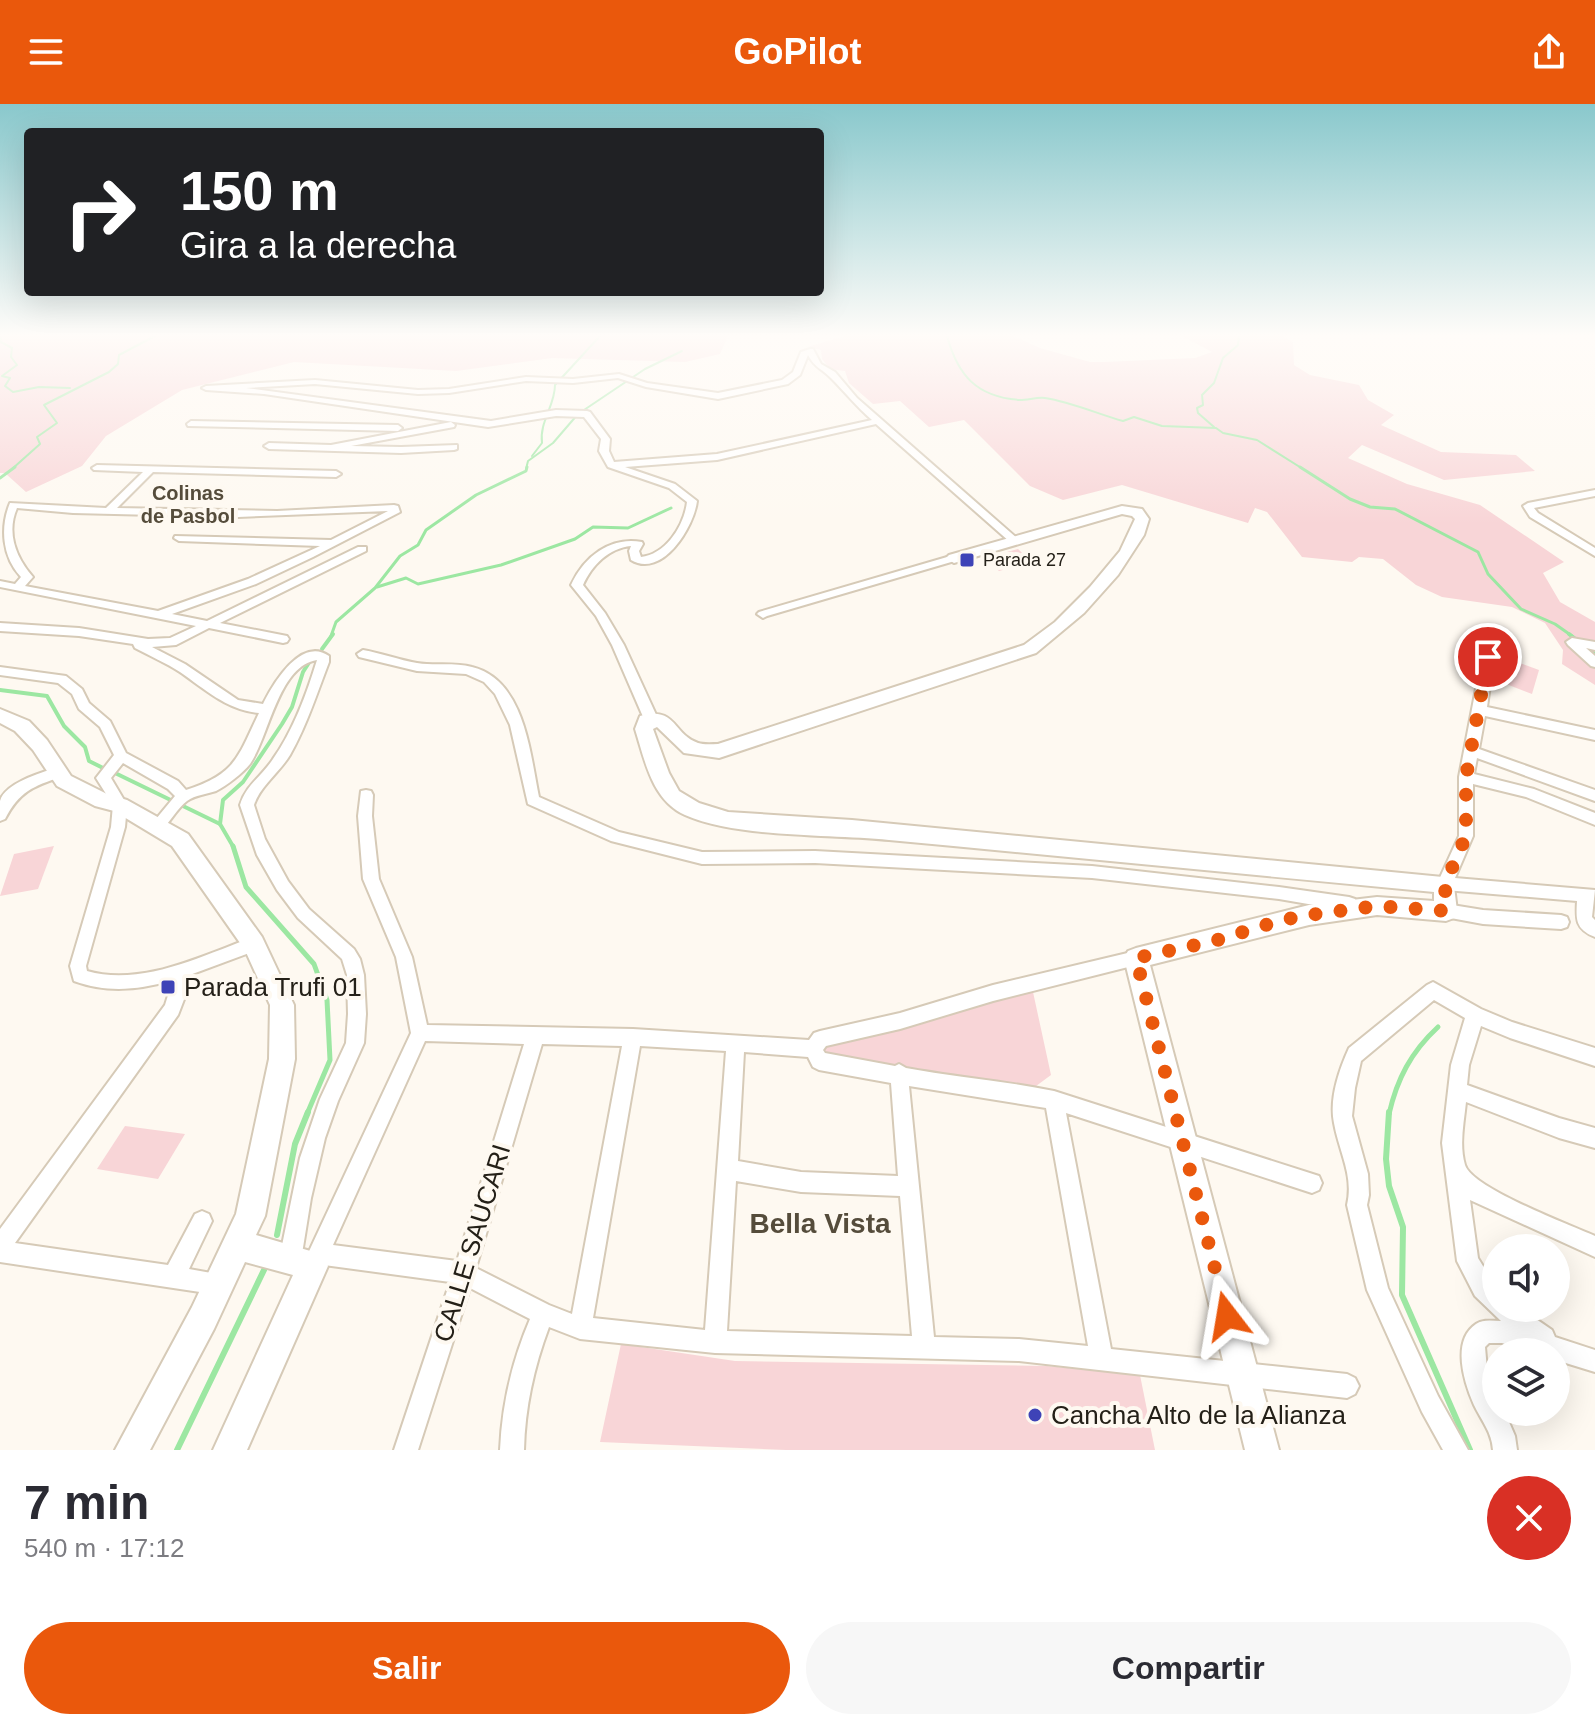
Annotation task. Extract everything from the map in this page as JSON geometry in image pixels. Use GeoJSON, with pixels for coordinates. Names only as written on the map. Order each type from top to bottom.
{"type":"FeatureCollection","features":[{"type":"Feature","properties":{"kind":"street"},"geometry":{"type":"LineString","coordinates":[[313,399],[495,424]]}},
{"type":"Feature","properties":{"kind":"street"},"geometry":{"type":"LineString","coordinates":[[853,399],[937,476],[1014,540]]}},
{"type":"Feature","properties":{"kind":"street"},"geometry":{"type":"LineString","coordinates":[[191,424],[422,429],[495,424],[556,413],[587,414],[604,434],[604,451],[611,465],[672,486],[692,501],[692,509],[680,534],[653,558],[636,560],[634,551],[638,544],[623,543],[595,559],[577,585],[601,615],[618,645],[651,719]]}},
{"type":"Feature","properties":{"kind":"street"},"geometry":{"type":"LineString","coordinates":[[611,465],[717,457],[879,421]]}},
{"type":"Feature","properties":{"kind":"street"},"geometry":{"type":"LineString","coordinates":[[335,446],[422,429]]}},
{"type":"Feature","properties":{"kind":"street"},"geometry":{"type":"LineString","coordinates":[[269,446],[401,450],[454,447]]}},
{"type":"Feature","properties":{"kind":"street"},"geometry":{"type":"LineString","coordinates":[[97,468],[336,474]]}},
{"type":"Feature","properties":{"kind":"street"},"geometry":{"type":"LineString","coordinates":[[110,510],[149,471]]}},
{"type":"Feature","properties":{"kind":"street"},"geometry":{"type":"LineString","coordinates":[[1595,493],[1528,506],[1534,515],[1595,553]]}},
{"type":"Feature","properties":{"kind":"street"},"geometry":{"type":"LineString","coordinates":[[18,587],[27,577],[14,567],[2,524],[5,512],[14,505],[322,514],[394,508],[395,512],[224,593],[159,614]]}},
{"type":"Feature","properties":{"kind":"street"},"geometry":{"type":"LineString","coordinates":[[651,719],[662,721],[687,747],[719,751],[1030,649],[1073,616],[1124,557],[1136,538],[1142,519],[1137,512],[1122,510],[763,614]]}},
{"type":"Feature","properties":{"kind":"street"},"geometry":{"type":"LineString","coordinates":[[179,538],[333,543]]}},
{"type":"Feature","properties":{"kind":"street"},"geometry":{"type":"LineString","coordinates":[[0,627],[71,631],[126,641],[172,642],[362,549]]}},
{"type":"Feature","properties":{"kind":"street"},"geometry":{"type":"LineString","coordinates":[[0,584],[283,639]]}},
{"type":"Feature","properties":{"kind":"street"},"geometry":{"type":"LineString","coordinates":[[1446,911],[1445,884],[1466,836],[1466,777],[1488,657],[1486,640]]}},
{"type":"Feature","properties":{"kind":"street"},"geometry":{"type":"LineString","coordinates":[[126,641],[156,653],[233,703],[269,709]]}},
{"type":"Feature","properties":{"kind":"street"},"geometry":{"type":"LineString","coordinates":[[1595,646],[1572,642],[1595,663]]}},
{"type":"Feature","properties":{"kind":"street"},"geometry":{"type":"LineString","coordinates":[[363,654],[390,657],[417,667],[460,668],[487,676],[509,702],[533,800],[616,837],[648,847],[726,860],[815,857],[1092,872],[1377,906],[1561,922]]}},
{"type":"Feature","properties":{"kind":"street"},"geometry":{"type":"LineString","coordinates":[[158,825],[183,796],[214,786],[237,770],[244,762],[285,676],[293,666],[311,655],[323,656],[285,751],[253,791],[247,805],[275,876],[315,926],[343,948],[354,962],[356,973],[358,1029],[354,1046],[330,1098],[301,1191],[307,1260]]}},
{"type":"Feature","properties":{"kind":"street"},"geometry":{"type":"LineString","coordinates":[[0,671],[62,679],[77,692],[84,706],[105,724],[121,756],[173,785],[183,796]]}},
{"type":"Feature","properties":{"kind":"street"},"geometry":{"type":"LineString","coordinates":[[1480,710],[1595,735]]}},
{"type":"Feature","properties":{"kind":"street"},"geometry":{"type":"LineString","coordinates":[[0,715],[22,726],[40,745],[56,773],[78,791],[120,805],[180,840],[254,944],[276,986],[284,1027],[282,1059],[250,1216],[220,1284],[132,1450]]}},
{"type":"Feature","properties":{"kind":"street"},"geometry":{"type":"LineString","coordinates":[[651,719],[644,729],[659,774],[672,796],[692,809],[728,820],[852,828],[1590,895],[1584,920],[1595,930]]}},
{"type":"Feature","properties":{"kind":"street"},"geometry":{"type":"LineString","coordinates":[[1471,751],[1595,796]]}},
{"type":"Feature","properties":{"kind":"street"},"geometry":{"type":"LineString","coordinates":[[121,756],[103,778],[103,783],[120,805],[118,827],[78,966],[80,976],[107,983],[178,972],[254,944]]}},
{"type":"Feature","properties":{"kind":"street"},"geometry":{"type":"LineString","coordinates":[[0,815],[16,789],[56,773]]}},
{"type":"Feature","properties":{"kind":"street"},"geometry":{"type":"LineString","coordinates":[[1466,777],[1529,793],[1595,819]]}},
{"type":"Feature","properties":{"kind":"street"},"geometry":{"type":"LineString","coordinates":[[230,1450],[307,1260],[420,1033],[404,957],[371,879],[366,795]]}},
{"type":"Feature","properties":{"kind":"street"},"geometry":{"type":"LineString","coordinates":[[813,1049],[820,1039],[900,1021],[993,993],[1214,941],[1282,920],[1377,906]]}},
{"type":"Feature","properties":{"kind":"street"},"geometry":{"type":"LineString","coordinates":[[1136,958],[1262,1450]]}},
{"type":"Feature","properties":{"kind":"street"},"geometry":{"type":"LineString","coordinates":[[178,972],[179,989],[172,1009],[0,1248],[220,1284]]}},
{"type":"Feature","properties":{"kind":"street"},"geometry":{"type":"LineString","coordinates":[[1456,1450],[1430,1404],[1378,1290],[1357,1205],[1361,1193],[1352,1145],[1342,1121],[1349,1066],[1355,1054],[1433,990],[1475,1015],[1510,1030],[1595,1057]]}},
{"type":"Feature","properties":{"kind":"street"},"geometry":{"type":"LineString","coordinates":[[1475,1015],[1460,1065],[1452,1143],[1468,1261],[1482,1286]]}},
{"type":"Feature","properties":{"kind":"street"},"geometry":{"type":"LineString","coordinates":[[420,1033],[633,1037],[813,1049]]}},
{"type":"Feature","properties":{"kind":"street","name":"CALLE SAUCARI"},"geometry":{"type":"LineString","coordinates":[[406,1450],[464,1273],[536,1034]]}},
{"type":"Feature","properties":{"kind":"street"},"geometry":{"type":"LineString","coordinates":[[580,1328],[633,1037]]}},
{"type":"Feature","properties":{"kind":"street"},"geometry":{"type":"LineString","coordinates":[[715,1342],[736,1044]]}},
{"type":"Feature","properties":{"kind":"street"},"geometry":{"type":"LineString","coordinates":[[813,1049],[819,1061],[1054,1100],[1312,1183]]}},
{"type":"Feature","properties":{"kind":"street"},"geometry":{"type":"LineString","coordinates":[[899,1073],[924,1348]]}},
{"type":"Feature","properties":{"kind":"street"},"geometry":{"type":"LineString","coordinates":[[1457,1090],[1595,1138]]}},
{"type":"Feature","properties":{"kind":"street"},"geometry":{"type":"LineString","coordinates":[[1054,1100],[1101,1357]]}},
{"type":"Feature","properties":{"kind":"street"},"geometry":{"type":"LineString","coordinates":[[727,1169],[801,1182],[909,1186]]}},
{"type":"Feature","properties":{"kind":"street"},"geometry":{"type":"LineString","coordinates":[[1456,1173],[1477,1193],[1595,1247]]}},
{"type":"Feature","properties":{"kind":"street"},"geometry":{"type":"LineString","coordinates":[[173,1277],[202,1221]]}},
{"type":"Feature","properties":{"kind":"street"},"geometry":{"type":"LineString","coordinates":[[239,1245],[307,1260],[464,1273],[543,1314],[580,1328],[715,1342],[1019,1350],[1347,1386]]}},
{"type":"Feature","properties":{"kind":"street"},"geometry":{"type":"LineString","coordinates":[[512,1450],[512,1416],[526,1353],[543,1314]]}},
{"type":"Feature","properties":{"kind":"street"},"geometry":{"type":"LineString","coordinates":[[1521,1322],[1545,1338]]}},
{"type":"Feature","properties":{"kind":"street"},"geometry":{"type":"LineString","coordinates":[[1482,1397],[1473,1363],[1474,1342],[1484,1332],[1502,1332],[1524,1338]]}},
{"type":"Feature","properties":{"kind":"street"},"geometry":{"type":"LineString","coordinates":[[1570,1352],[1595,1361]]}},
{"type":"Feature","properties":{"kind":"street"},"geometry":{"type":"LineString","coordinates":[[1498,1426],[1505,1450]]}},
{"type":"Feature","properties":{"kind":"shaded area"},"geometry":{"type":"Polygon","coordinates":[[[0,399],[167,399],[106,436],[82,466],[26,492],[5,473],[0,473],[0,399]]]}},
{"type":"Feature","properties":{"kind":"shaded area"},"geometry":{"type":"Polygon","coordinates":[[[867,399],[1367,399],[1394,415],[1381,425],[1441,452],[1516,455],[1535,471],[1444,480],[1362,445],[1348,458],[1407,484],[1480,505],[1564,562],[1543,573],[1560,602],[1595,622],[1595,685],[1562,664],[1563,650],[1545,623],[1512,607],[1442,597],[1416,585],[1383,559],[1359,557],[1352,562],[1302,557],[1267,512],[1255,508],[1248,523],[1122,485],[1063,500],[1030,486],[964,420],[929,427],[900,401],[873,404],[867,399]]]}},
{"type":"Feature","properties":{"kind":"shaded area"},"geometry":{"type":"Polygon","coordinates":[[[1018,549],[1032,562],[999,571],[985,558],[1018,549]]]}},
{"type":"Feature","properties":{"kind":"shaded area"},"geometry":{"type":"Polygon","coordinates":[[[1509,659],[1539,670],[1532,694],[1501,682],[1509,659]]]}},
{"type":"Feature","properties":{"kind":"shaded area"},"geometry":{"type":"Polygon","coordinates":[[[54,846],[38,889],[0,896],[14,854],[54,846]]]}},
{"type":"Feature","properties":{"kind":"shaded area"},"geometry":{"type":"Polygon","coordinates":[[[1033,992],[1051,1075],[1032,1089],[998,1080],[956,1079],[890,1065],[830,1058],[822,1049],[829,1043],[919,1025],[925,1019],[1033,992]]]}},
{"type":"Feature","properties":{"kind":"shaded area"},"geometry":{"type":"Polygon","coordinates":[[[125,1126],[185,1134],[158,1179],[97,1169],[125,1126]]]}},
{"type":"Feature","properties":{"kind":"shaded area"},"geometry":{"type":"Polygon","coordinates":[[[621,1344],[735,1361],[1047,1366],[1140,1375],[1155,1450],[786,1450],[600,1442],[621,1344]]]}},
{"type":"Feature","properties":{"kind":"waterway"},"geometry":{"type":"LineString","coordinates":[[12,469],[40,444],[37,437],[57,423],[44,405],[56,399]]}},
{"type":"Feature","properties":{"kind":"waterway"},"geometry":{"type":"LineString","coordinates":[[532,456],[542,443],[543,428],[553,399]]}},
{"type":"Feature","properties":{"kind":"waterway"},"geometry":{"type":"LineString","coordinates":[[526,469],[528,461],[553,443],[578,414],[601,399]]}},
{"type":"Feature","properties":{"kind":"waterway"},"geometry":{"type":"LineString","coordinates":[[1011,399],[1033,399]]}},
{"type":"Feature","properties":{"kind":"waterway"},"geometry":{"type":"LineString","coordinates":[[1047,399],[1123,421],[1134,417],[1162,426],[1216,428],[1223,433],[1257,440],[1303,469]]}},
{"type":"Feature","properties":{"kind":"waterway"},"geometry":{"type":"LineString","coordinates":[[1202,399],[1203,405],[1197,408],[1198,413],[1214,427]]}},
{"type":"Feature","properties":{"kind":"waterway"},"geometry":{"type":"LineString","coordinates":[[0,478],[15,467]]}},
{"type":"Feature","properties":{"kind":"waterway"},"geometry":{"type":"LineString","coordinates":[[331,636],[336,622],[375,588],[400,556],[418,545],[426,530],[476,495],[526,471],[527,467]]}},
{"type":"Feature","properties":{"kind":"waterway"},"geometry":{"type":"LineString","coordinates":[[1300,467],[1350,499],[1370,507],[1395,509],[1478,552],[1488,574],[1521,609],[1555,624],[1572,636]]}},
{"type":"Feature","properties":{"kind":"waterway"},"geometry":{"type":"LineString","coordinates":[[377,587],[406,578],[418,584],[501,565],[575,539],[593,527],[628,528],[671,508]]}},
{"type":"Feature","properties":{"kind":"waterway"},"geometry":{"type":"LineString","coordinates":[[322,649],[333,634]]}},
{"type":"Feature","properties":{"kind":"waterway"},"geometry":{"type":"LineString","coordinates":[[1569,634],[1578,641]]}},
{"type":"Feature","properties":{"kind":"waterway"},"geometry":{"type":"LineString","coordinates":[[1585,646],[1595,652]]}},
{"type":"Feature","properties":{"kind":"waterway"},"geometry":{"type":"LineString","coordinates":[[220,824],[223,800],[243,782],[282,724],[310,661]]}},
{"type":"Feature","properties":{"kind":"waterway"},"geometry":{"type":"LineString","coordinates":[[0,690],[47,696],[64,726],[85,747],[89,761],[105,769]]}},
{"type":"Feature","properties":{"kind":"waterway"},"geometry":{"type":"LineString","coordinates":[[113,772],[220,824]]}},
{"type":"Feature","properties":{"kind":"waterway"},"geometry":{"type":"LineString","coordinates":[[220,824],[233,847]]}},
{"type":"Feature","properties":{"kind":"waterway"},"geometry":{"type":"LineString","coordinates":[[233,847],[246,887],[314,964],[327,1000],[330,1060],[307,1114]]}},
{"type":"Feature","properties":{"kind":"waterway"},"geometry":{"type":"LineString","coordinates":[[1389,1114],[1406,1067],[1438,1027]]}},
{"type":"Feature","properties":{"kind":"waterway"},"geometry":{"type":"LineString","coordinates":[[277,1235],[295,1144],[308,1112]]}},
{"type":"Feature","properties":{"kind":"waterway"},"geometry":{"type":"LineString","coordinates":[[1389,1112],[1386,1159],[1389,1186],[1403,1227],[1402,1295],[1470,1450]]}},
{"type":"Feature","properties":{"kind":"waterway"},"geometry":{"type":"LineString","coordinates":[[177,1450],[264,1270]]}},
{"type":"Feature","properties":{"kind":"place","name":"Parada 27"},"geometry":{"type":"Point","coordinates":[967,560]}},
{"type":"Feature","properties":{"kind":"place","name":"Parada Trufi 01"},"geometry":{"type":"Point","coordinates":[168,987]}},
{"type":"Feature","properties":{"kind":"place","name":"Cancha Alto de la Alianza"},"geometry":{"type":"Point","coordinates":[1035,1415]}},
{"type":"Feature","properties":{"kind":"district","name":"Colinas de Pasbol"},"geometry":{"type":"Point","coordinates":[188,504]}},
{"type":"Feature","properties":{"kind":"district","name":"Bella Vista"},"geometry":{"type":"Point","coordinates":[820,1223]}},
{"type":"Feature","properties":{"kind":"route"},"geometry":{"type":"LineString","coordinates":[[1227,1316],[1136,958],[1309,915],[1377,906],[1446,911],[1445,884],[1466,836],[1466,777],[1488,657]]}}]}
